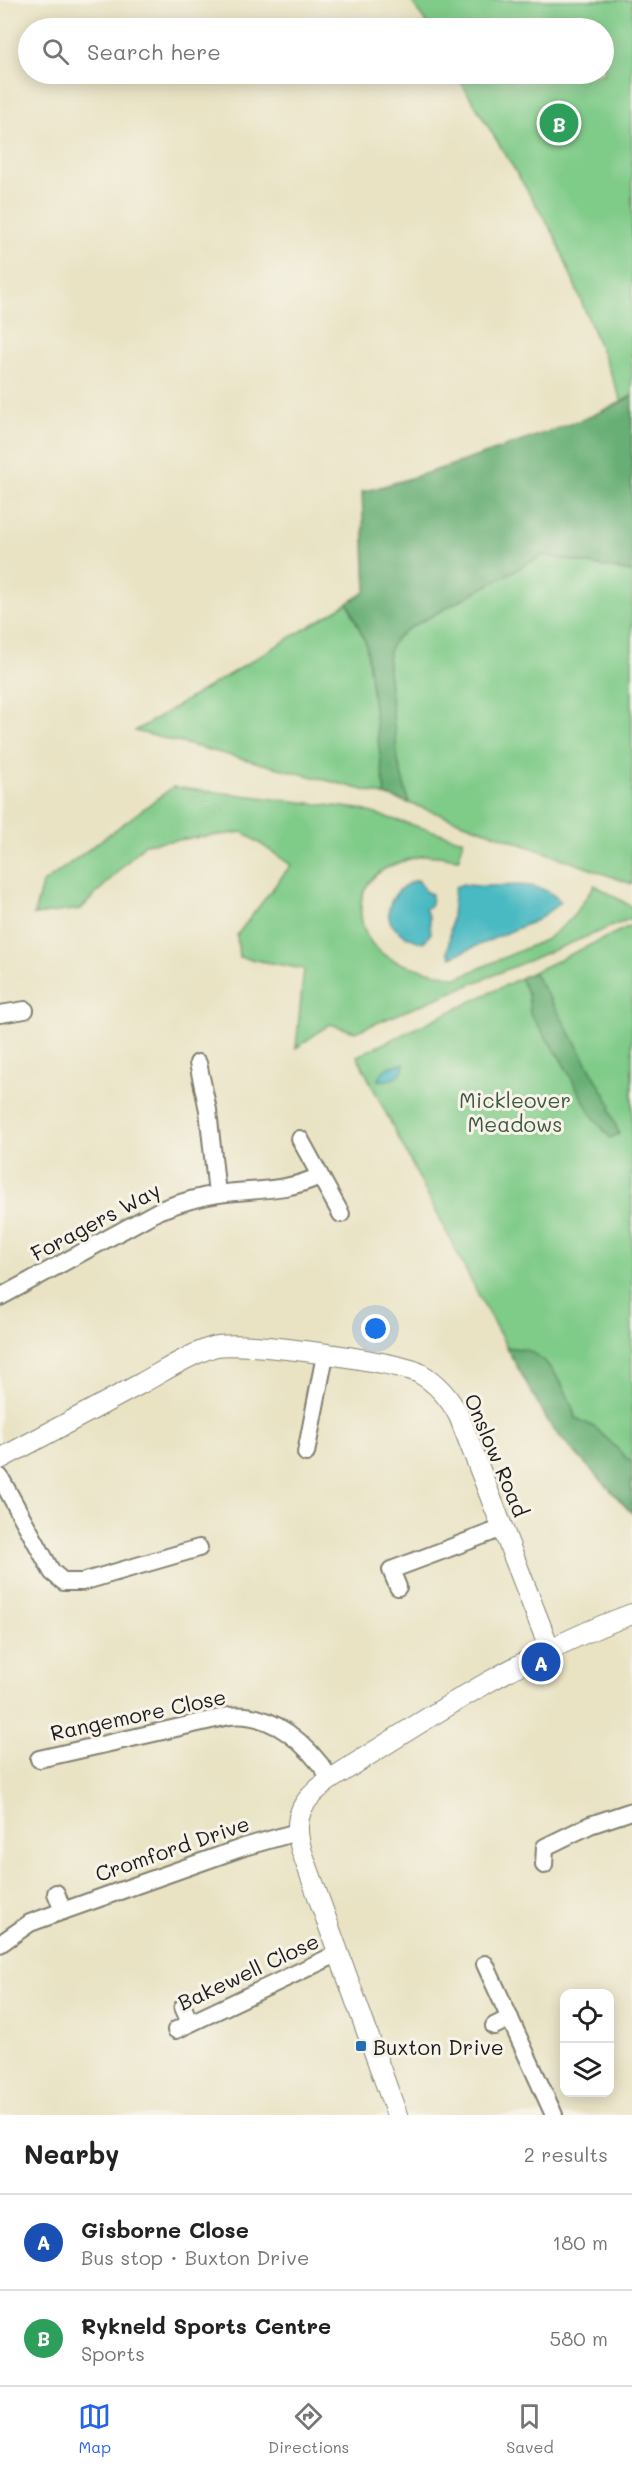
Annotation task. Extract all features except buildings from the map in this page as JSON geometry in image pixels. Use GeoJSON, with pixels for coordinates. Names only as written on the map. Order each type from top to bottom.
{"type":"FeatureCollection","features":[{"type":"Feature","properties":{"kind":"street"},"geometry":{"type":"LineString","coordinates":[[0,1014],[25,1010]]}},
{"type":"Feature","properties":{"kind":"street"},"geometry":{"type":"LineString","coordinates":[[198,1063],[208,1110],[217,1194]]}},
{"type":"Feature","properties":{"kind":"street"},"geometry":{"type":"LineString","coordinates":[[300,1139],[341,1214]]}},
{"type":"Feature","properties":{"kind":"street","name":"Foragers Way"},"geometry":{"type":"LineString","coordinates":[[0,1297],[160,1210],[184,1201],[217,1194],[289,1187],[319,1176]]}},
{"type":"Feature","properties":{"kind":"street","name":"Onslow Road"},"geometry":{"type":"LineString","coordinates":[[0,1460],[213,1347],[241,1344],[394,1364],[419,1373],[437,1386],[459,1416],[550,1650]]}},
{"type":"Feature","properties":{"kind":"street"},"geometry":{"type":"LineString","coordinates":[[303,1443],[324,1355]]}},
{"type":"Feature","properties":{"kind":"street"},"geometry":{"type":"LineString","coordinates":[[0,1477],[52,1572],[64,1582],[82,1582],[178,1546],[199,1548]]}},
{"type":"Feature","properties":{"kind":"street"},"geometry":{"type":"LineString","coordinates":[[398,1587],[391,1570],[503,1528]]}},
{"type":"Feature","properties":{"kind":"street"},"geometry":{"type":"LineString","coordinates":[[397,2115],[297,1832],[298,1816],[309,1797],[331,1779],[478,1689],[550,1650],[632,1614]]}},
{"type":"Feature","properties":{"kind":"street","name":"Rangemore Close"},"geometry":{"type":"LineString","coordinates":[[39,1759],[245,1714],[267,1720],[285,1731],[322,1766],[331,1779]]}},
{"type":"Feature","properties":{"kind":"street"},"geometry":{"type":"LineString","coordinates":[[544,1865],[545,1847],[590,1825],[632,1811]]}},
{"type":"Feature","properties":{"kind":"street","name":"Cromford Drive"},"geometry":{"type":"LineString","coordinates":[[0,1944],[30,1923],[244,1846],[297,1832]]}},
{"type":"Feature","properties":{"kind":"street"},"geometry":{"type":"LineString","coordinates":[[56,1893],[63,1911]]}},
{"type":"Feature","properties":{"kind":"street","name":"Bakewell Close"},"geometry":{"type":"LineString","coordinates":[[183,2007],[183,2027],[339,1953]]}},
{"type":"Feature","properties":{"kind":"street"},"geometry":{"type":"LineString","coordinates":[[485,1964],[554,2115]]}},
{"type":"Feature","properties":{"kind":"street"},"geometry":{"type":"LineString","coordinates":[[494,2026],[510,2018]]}},
{"type":"Feature","properties":{"kind":"green space"},"geometry":{"type":"Polygon","coordinates":[[[411,0],[632,0],[632,396],[622,402],[554,234],[462,84],[614,84],[614,18],[423,18],[411,0]]]}},
{"type":"Feature","properties":{"kind":"green space"},"geometry":{"type":"Polygon","coordinates":[[[632,396],[632,572],[543,555],[406,630],[391,646],[388,668],[398,761],[409,803],[385,795],[366,644],[348,603],[366,591],[362,492],[440,469],[560,428],[632,396]]]}},
{"type":"Feature","properties":{"kind":"green space"},"geometry":{"type":"Polygon","coordinates":[[[543,555],[632,572],[632,884],[395,798],[135,731],[348,603],[366,643],[406,630],[543,555]]]}},
{"type":"Feature","properties":{"kind":"green space"},"geometry":{"type":"Polygon","coordinates":[[[173,787],[359,809],[463,840],[459,859],[426,856],[404,861],[376,875],[364,892],[361,902],[362,922],[370,941],[385,955],[414,968],[457,978],[547,939],[571,919],[595,885],[632,907],[632,918],[355,1032],[330,1024],[296,1048],[304,969],[239,957],[237,935],[291,865],[243,832],[145,844],[81,909],[34,915],[42,884],[173,787]]]}},
{"type":"Feature","properties":{"kind":"green space","name":"Mickleover Meadows"},"geometry":{"type":"Polygon","coordinates":[[[632,925],[632,1513],[552,1428],[483,1304],[357,1056],[632,925]]]}},
{"type":"Feature","properties":{"kind":"green space"},"geometry":{"type":"Polygon","coordinates":[[[533,972],[611,1105],[610,1110],[619,1134],[610,1138],[591,1114],[560,1058],[530,1014],[528,994],[520,978],[533,972]]]}},
{"type":"Feature","properties":{"kind":"green space"},"geometry":{"type":"Polygon","coordinates":[[[506,1347],[527,1350],[546,1363],[564,1389],[576,1418],[596,1428],[632,1463],[632,1513],[552,1428],[506,1347]]]}},
{"type":"Feature","properties":{"kind":"water"},"geometry":{"type":"Polygon","coordinates":[[[418,880],[426,892],[432,894],[431,905],[425,909],[429,916],[431,933],[423,943],[401,933],[391,923],[389,916],[392,900],[397,893],[406,885],[418,880]]]}},
{"type":"Feature","properties":{"kind":"water"},"geometry":{"type":"Polygon","coordinates":[[[463,884],[540,888],[551,893],[561,902],[537,920],[451,957],[448,952],[455,887],[463,884]]]}},
{"type":"Feature","properties":{"kind":"water"},"geometry":{"type":"Polygon","coordinates":[[[404,1064],[401,1073],[395,1078],[378,1080],[388,1068],[404,1064]]]}},
{"type":"Feature","properties":{"kind":"place","name":"Rykneld Sports Centre"},"geometry":{"type":"Point","coordinates":[559,123]}},
{"type":"Feature","properties":{"kind":"place","name":"Gisborne Close"},"geometry":{"type":"Point","coordinates":[541,1662]}},
{"type":"Feature","properties":{"kind":"place","name":"Buxton Drive"},"geometry":{"type":"Point","coordinates":[361,2046]}}]}
